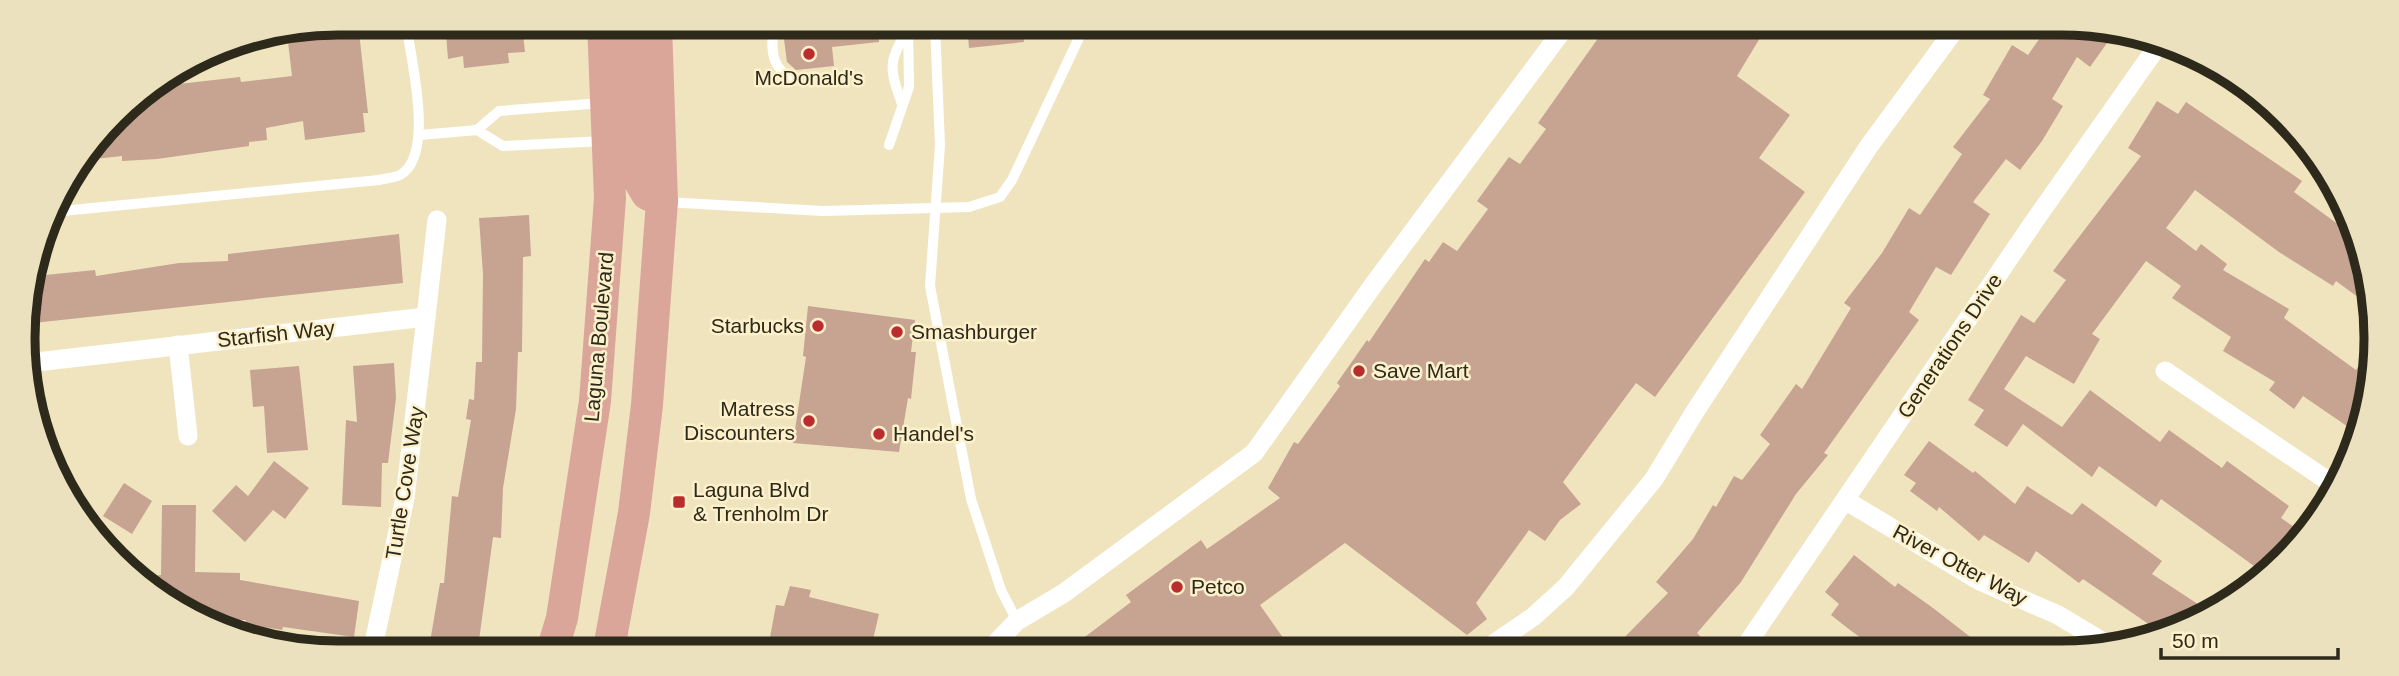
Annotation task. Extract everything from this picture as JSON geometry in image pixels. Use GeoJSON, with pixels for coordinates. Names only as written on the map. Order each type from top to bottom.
{"type":"FeatureCollection","features":[{"type":"Feature","properties":{"kind":"main road","name":"Laguna Boulevard"},"geometry":{"type":"LineString","coordinates":[[555,641],[564,605],[595,401],[610,198],[604,35]]}},
{"type":"Feature","properties":{"kind":"main road"},"geometry":{"type":"LineString","coordinates":[[628,35],[633,170],[647,194],[662,201]]}},
{"type":"Feature","properties":{"kind":"main road"},"geometry":{"type":"LineString","coordinates":[[611,641],[634,513],[642,445],[662,201],[656,35]]}},
{"type":"Feature","properties":{"kind":"street"},"geometry":{"type":"LineString","coordinates":[[998,641],[1017,621],[1064,593],[1254,453],[1374,284],[1559,35]]}},
{"type":"Feature","properties":{"kind":"street"},"geometry":{"type":"LineString","coordinates":[[1498,641],[1532,617],[1566,587],[1654,479],[1694,412],[1869,146],[1951,35]]}},
{"type":"Feature","properties":{"kind":"street","name":"Generations Drive"},"geometry":{"type":"LineString","coordinates":[[1750,641],[1844,500],[2155,50]]}},
{"type":"Feature","properties":{"kind":"street"},"geometry":{"type":"LineString","coordinates":[[426,317],[437,220]]}},
{"type":"Feature","properties":{"kind":"street","name":"Starfish Way"},"geometry":{"type":"LineString","coordinates":[[36,362],[426,317]]}},
{"type":"Feature","properties":{"kind":"street","name":"Turtle Cove Way"},"geometry":{"type":"LineString","coordinates":[[374,641],[405,498],[426,317]]}},
{"type":"Feature","properties":{"kind":"street"},"geometry":{"type":"LineString","coordinates":[[178,345],[188,436]]}},
{"type":"Feature","properties":{"kind":"street"},"geometry":{"type":"LineString","coordinates":[[2165,371],[2328,481]]}},
{"type":"Feature","properties":{"kind":"street","name":"River Otter Way"},"geometry":{"type":"LineString","coordinates":[[1844,500],[1980,581],[2058,615],[2097,638]]}},
{"type":"Feature","properties":{"kind":"lane"},"geometry":{"type":"LineString","coordinates":[[63,211],[379,180],[401,174],[411,164],[421,135],[408,35]]}},
{"type":"Feature","properties":{"kind":"lane"},"geometry":{"type":"LineString","coordinates":[[773,35],[772,52],[778,71],[794,81]]}},
{"type":"Feature","properties":{"kind":"lane"},"geometry":{"type":"LineString","coordinates":[[902,103],[890,72],[894,51],[903,35]]}},
{"type":"Feature","properties":{"kind":"lane"},"geometry":{"type":"LineString","coordinates":[[889,145],[909,87],[908,35]]}},
{"type":"Feature","properties":{"kind":"lane"},"geometry":{"type":"LineString","coordinates":[[935,35],[940,145],[933,208],[930,286],[963,463],[1001,590],[1017,621]]}},
{"type":"Feature","properties":{"kind":"lane"},"geometry":{"type":"LineString","coordinates":[[662,201],[823,211],[969,207],[1000,197],[1012,180],[1080,35]]}},
{"type":"Feature","properties":{"kind":"lane"},"geometry":{"type":"LineString","coordinates":[[421,135],[477,130],[499,111],[607,103]]}},
{"type":"Feature","properties":{"kind":"lane"},"geometry":{"type":"LineString","coordinates":[[477,130],[503,146],[608,141]]}},
{"type":"Feature","properties":{"kind":"building"},"geometry":{"type":"Polygon","coordinates":[[[359,35],[368,113],[363,113],[365,132],[305,140],[303,121],[266,128],[267,140],[249,142],[249,146],[157,159],[122,161],[122,156],[94,159],[110,138],[138,110],[172,85],[240,77],[241,82],[292,76],[288,40],[359,35]]]}},
{"type":"Feature","properties":{"kind":"building"},"geometry":{"type":"Polygon","coordinates":[[[446,35],[523,35],[525,52],[508,53],[509,63],[464,68],[463,56],[448,59],[446,35]]]}},
{"type":"Feature","properties":{"kind":"building","name":"McDonald's"},"geometry":{"type":"Polygon","coordinates":[[[783,35],[879,35],[879,42],[832,47],[834,66],[796,70],[787,62],[783,35]]]}},
{"type":"Feature","properties":{"kind":"building"},"geometry":{"type":"Polygon","coordinates":[[[968,35],[1023,35],[1024,42],[969,48],[968,35]]]}},
{"type":"Feature","properties":{"kind":"building"},"geometry":{"type":"Polygon","coordinates":[[[1600,35],[1762,35],[1737,76],[1790,115],[1759,158],[1805,192],[1655,397],[1636,383],[1563,482],[1581,504],[1560,520],[1545,541],[1529,530],[1476,603],[1487,619],[1467,635],[1345,543],[1260,605],[1285,641],[1080,641],[1131,602],[1126,595],[1201,540],[1207,549],[1280,498],[1268,488],[1294,442],[1298,444],[1340,386],[1337,383],[1367,340],[1369,342],[1425,259],[1429,262],[1443,242],[1457,251],[1488,209],[1477,201],[1509,157],[1520,164],[1546,129],[1538,123],[1600,35]]]}},
{"type":"Feature","properties":{"kind":"building"},"geometry":{"type":"Polygon","coordinates":[[[2042,35],[2110,39],[2090,67],[2077,57],[2052,99],[2063,106],[2020,170],[2006,159],[1973,202],[1990,214],[1951,275],[1936,267],[1909,312],[1919,320],[1824,453],[1828,455],[1796,494],[1741,582],[1697,633],[1701,637],[1697,641],[1621,641],[1668,593],[1656,582],[1693,539],[1734,476],[1742,480],[1770,444],[1760,435],[1796,384],[1802,389],[1851,308],[1844,303],[1882,253],[1909,208],[1920,215],[1962,154],[1953,147],[1990,99],[1983,95],[2012,45],[2028,55],[2042,35]]]}},
{"type":"Feature","properties":{"kind":"building"},"geometry":{"type":"Polygon","coordinates":[[[2157,101],[2178,114],[2186,102],[2302,181],[2294,192],[2339,225],[2341,222],[2354,260],[2361,299],[2336,281],[2333,286],[2279,252],[2195,190],[2166,228],[2196,251],[2201,244],[2227,264],[2223,270],[2289,309],[2284,318],[2356,370],[2363,359],[2350,428],[2303,396],[2294,409],[2269,390],[2275,382],[2223,351],[2231,337],[2172,298],[2181,286],[2146,261],[2092,334],[2100,339],[2074,384],[2026,356],[2004,389],[2062,427],[2090,390],[2160,442],[2169,430],[2222,468],[2227,461],[2289,506],[2281,518],[2296,528],[2258,569],[2161,499],[2156,507],[2099,466],[2092,477],[2023,424],[2007,447],[1974,425],[1984,410],[1968,400],[2021,315],[2034,323],[2066,280],[2053,271],[2141,156],[2128,148],[2157,101]]]}},
{"type":"Feature","properties":{"kind":"building"},"geometry":{"type":"Polygon","coordinates":[[[529,215],[531,256],[523,257],[522,352],[518,352],[516,409],[503,488],[501,538],[493,537],[479,641],[430,641],[440,583],[444,583],[452,496],[458,497],[471,420],[466,419],[469,399],[474,400],[476,362],[482,362],[483,274],[479,218],[529,215]]]}},
{"type":"Feature","properties":{"kind":"building"},"geometry":{"type":"Polygon","coordinates":[[[399,234],[403,283],[36,323],[42,275],[95,270],[96,276],[179,263],[228,261],[228,254],[399,234]]]}},
{"type":"Feature","properties":{"kind":"building"},"geometry":{"type":"Polygon","coordinates":[[[808,306],[915,320],[911,352],[916,352],[911,399],[908,398],[899,452],[793,443],[806,357],[803,356],[808,306]]]}},
{"type":"Feature","properties":{"kind":"building"},"geometry":{"type":"Polygon","coordinates":[[[394,363],[396,398],[388,463],[382,463],[381,507],[342,505],[346,420],[357,422],[353,366],[394,363]]]}},
{"type":"Feature","properties":{"kind":"building"},"geometry":{"type":"Polygon","coordinates":[[[299,366],[308,450],[267,453],[264,406],[253,407],[250,370],[299,366]]]}},
{"type":"Feature","properties":{"kind":"building"},"geometry":{"type":"Polygon","coordinates":[[[1929,441],[1973,473],[1975,471],[2015,504],[2027,486],[2072,515],[2082,503],[2162,561],[2152,574],[2201,606],[2152,627],[2083,579],[2079,583],[2036,551],[2029,563],[1984,535],[1979,541],[1939,507],[1937,511],[1910,491],[1916,483],[1904,475],[1929,441]]]}},
{"type":"Feature","properties":{"kind":"building"},"geometry":{"type":"Polygon","coordinates":[[[274,461],[309,488],[285,519],[273,510],[245,542],[212,511],[236,485],[248,496],[274,461]]]}},
{"type":"Feature","properties":{"kind":"building"},"geometry":{"type":"Polygon","coordinates":[[[124,483],[152,501],[132,534],[103,516],[124,483]]]}},
{"type":"Feature","properties":{"kind":"building"},"geometry":{"type":"Polygon","coordinates":[[[162,505],[196,505],[195,572],[240,573],[240,580],[359,601],[354,637],[283,627],[282,630],[245,624],[246,620],[227,620],[186,600],[151,576],[161,575],[162,505]]]}},
{"type":"Feature","properties":{"kind":"building"},"geometry":{"type":"Polygon","coordinates":[[[1854,555],[1895,587],[1898,583],[1975,641],[1865,641],[1831,615],[1839,604],[1825,592],[1854,555]]]}},
{"type":"Feature","properties":{"kind":"building"},"geometry":{"type":"Polygon","coordinates":[[[790,586],[811,590],[809,597],[879,614],[873,641],[769,641],[776,605],[784,606],[790,586]]]}},
{"type":"Feature","properties":{"kind":"place","name":"McDonald's"},"geometry":{"type":"Point","coordinates":[809,54]}},
{"type":"Feature","properties":{"kind":"place","name":"Starbucks"},"geometry":{"type":"Point","coordinates":[818,326]}},
{"type":"Feature","properties":{"kind":"place","name":"Smashburger"},"geometry":{"type":"Point","coordinates":[897,332]}},
{"type":"Feature","properties":{"kind":"place","name":"Save Mart"},"geometry":{"type":"Point","coordinates":[1359,371]}},
{"type":"Feature","properties":{"kind":"place","name":"Matress Discounters"},"geometry":{"type":"Point","coordinates":[809,421]}},
{"type":"Feature","properties":{"kind":"place","name":"Handel's"},"geometry":{"type":"Point","coordinates":[879,434]}},
{"type":"Feature","properties":{"kind":"place","name":"Laguna Blvd & Trenholm Dr"},"geometry":{"type":"Point","coordinates":[679,502]}},
{"type":"Feature","properties":{"kind":"place","name":"Petco"},"geometry":{"type":"Point","coordinates":[1177,587]}}]}
